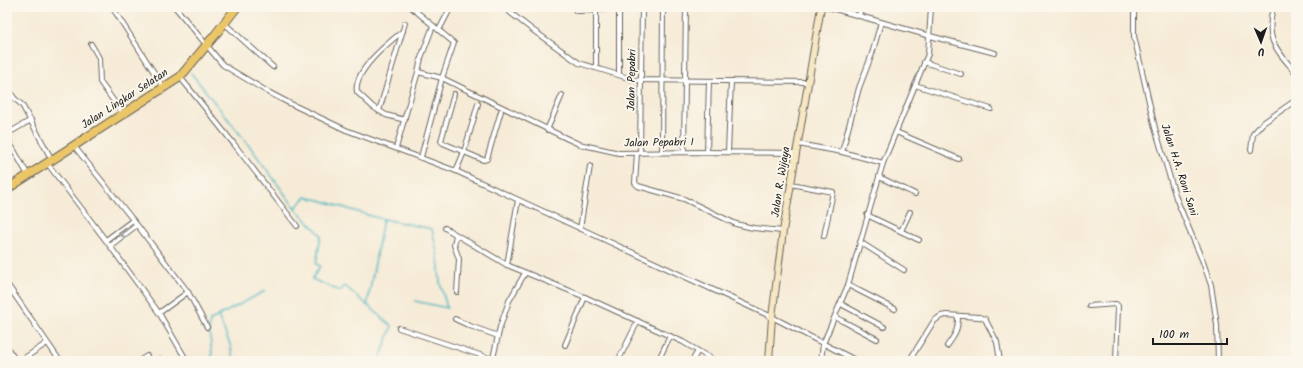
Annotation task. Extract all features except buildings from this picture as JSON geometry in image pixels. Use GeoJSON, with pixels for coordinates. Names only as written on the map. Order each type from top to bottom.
{"type":"FeatureCollection","features":[{"type":"Feature","properties":{"kind":"highway","name":"Jalan Lingkar Selatan"},"geometry":{"type":"LineString","coordinates":[[7,189],[180,77],[207,46],[237,7]]}},
{"type":"Feature","properties":{"kind":"street"},"geometry":{"type":"LineString","coordinates":[[112,7],[164,88]]}},
{"type":"Feature","properties":{"kind":"street"},"geometry":{"type":"LineString","coordinates":[[175,7],[223,65],[268,92],[346,130],[456,171],[772,317],[857,361]]}},
{"type":"Feature","properties":{"kind":"street"},"geometry":{"type":"LineString","coordinates":[[411,7],[454,43],[442,78],[421,158]]}},
{"type":"Feature","properties":{"kind":"street"},"geometry":{"type":"LineString","coordinates":[[439,30],[451,7]]}},
{"type":"Feature","properties":{"kind":"street"},"geometry":{"type":"LineString","coordinates":[[503,7],[534,32],[555,45],[576,61],[635,80],[808,82]]}},
{"type":"Feature","properties":{"kind":"street"},"geometry":{"type":"LineString","coordinates":[[574,7],[576,11],[596,11],[612,7],[636,7]]}},
{"type":"Feature","properties":{"kind":"street","name":"Jalan Pepabri"},"geometry":{"type":"LineString","coordinates":[[642,7],[641,81],[638,153],[635,183],[638,186],[684,199],[736,224],[753,228],[783,231]]}},
{"type":"Feature","properties":{"kind":"street"},"geometry":{"type":"LineString","coordinates":[[662,152],[663,7]]}},
{"type":"Feature","properties":{"kind":"street"},"geometry":{"type":"LineString","coordinates":[[684,152],[686,7]]}},
{"type":"Feature","properties":{"kind":"street","name":"Jalan R. Wijaya"},"geometry":{"type":"LineString","coordinates":[[769,361],[772,317],[783,231],[821,7]]}},
{"type":"Feature","properties":{"kind":"street"},"geometry":{"type":"LineString","coordinates":[[828,7],[995,53]]}},
{"type":"Feature","properties":{"kind":"street"},"geometry":{"type":"LineString","coordinates":[[859,16],[861,7]]}},
{"type":"Feature","properties":{"kind":"street"},"geometry":{"type":"LineString","coordinates":[[821,361],[823,344],[841,304],[848,284],[883,163],[928,54],[931,7]]}},
{"type":"Feature","properties":{"kind":"street","name":"Jalan H.A. Roni Sani"},"geometry":{"type":"LineString","coordinates":[[1136,7],[1134,14],[1134,36],[1154,128],[1176,198],[1211,285],[1217,325],[1218,361]]}},
{"type":"Feature","properties":{"kind":"street"},"geometry":{"type":"LineString","coordinates":[[1273,7],[1270,28],[1274,46],[1296,73]]}},
{"type":"Feature","properties":{"kind":"street"},"geometry":{"type":"LineString","coordinates":[[619,8],[619,74]]}},
{"type":"Feature","properties":{"kind":"street"},"geometry":{"type":"LineString","coordinates":[[596,11],[596,68]]}},
{"type":"Feature","properties":{"kind":"street"},"geometry":{"type":"LineString","coordinates":[[842,152],[859,88],[872,54],[881,22]]}},
{"type":"Feature","properties":{"kind":"street"},"geometry":{"type":"LineString","coordinates":[[224,23],[273,67]]}},
{"type":"Feature","properties":{"kind":"street"},"geometry":{"type":"LineString","coordinates":[[379,111],[405,24]]}},
{"type":"Feature","properties":{"kind":"street"},"geometry":{"type":"LineString","coordinates":[[396,148],[421,58],[433,26]]}},
{"type":"Feature","properties":{"kind":"street"},"geometry":{"type":"LineString","coordinates":[[403,31],[379,51],[360,76],[357,92],[379,111],[386,115],[405,120]]}},
{"type":"Feature","properties":{"kind":"street"},"geometry":{"type":"LineString","coordinates":[[91,44],[100,58],[100,82],[124,114]]}},
{"type":"Feature","properties":{"kind":"street"},"geometry":{"type":"LineString","coordinates":[[924,62],[961,74]]}},
{"type":"Feature","properties":{"kind":"street","name":"Jalan Pepabri I"},"geometry":{"type":"LineString","coordinates":[[418,72],[442,78],[547,130],[579,144],[619,153],[796,153]]}},
{"type":"Feature","properties":{"kind":"street"},"geometry":{"type":"LineString","coordinates":[[180,77],[297,226]]}},
{"type":"Feature","properties":{"kind":"street"},"geometry":{"type":"LineString","coordinates":[[707,152],[709,81]]}},
{"type":"Feature","properties":{"kind":"street"},"geometry":{"type":"LineString","coordinates":[[728,152],[731,81]]}},
{"type":"Feature","properties":{"kind":"street"},"geometry":{"type":"LineString","coordinates":[[915,85],[991,109]]}},
{"type":"Feature","properties":{"kind":"street"},"geometry":{"type":"LineString","coordinates":[[7,86],[14,98],[22,105],[32,120],[49,162],[159,313],[187,361]]}},
{"type":"Feature","properties":{"kind":"street"},"geometry":{"type":"LineString","coordinates":[[454,94],[441,140],[443,143],[483,160],[486,159],[501,111]]}},
{"type":"Feature","properties":{"kind":"street"},"geometry":{"type":"LineString","coordinates":[[547,130],[562,95]]}},
{"type":"Feature","properties":{"kind":"street"},"geometry":{"type":"LineString","coordinates":[[1251,150],[1253,134],[1263,123],[1296,100]]}},
{"type":"Feature","properties":{"kind":"street"},"geometry":{"type":"LineString","coordinates":[[456,171],[464,152],[478,104]]}},
{"type":"Feature","properties":{"kind":"street"},"geometry":{"type":"LineString","coordinates":[[7,134],[32,120]]}},
{"type":"Feature","properties":{"kind":"street"},"geometry":{"type":"LineString","coordinates":[[896,132],[959,159]]}},
{"type":"Feature","properties":{"kind":"street"},"geometry":{"type":"LineString","coordinates":[[7,138],[28,175]]}},
{"type":"Feature","properties":{"kind":"street"},"geometry":{"type":"LineString","coordinates":[[798,144],[842,152],[883,163]]}},
{"type":"Feature","properties":{"kind":"street"},"geometry":{"type":"LineString","coordinates":[[74,146],[188,292],[207,328]]}},
{"type":"Feature","properties":{"kind":"street"},"geometry":{"type":"LineString","coordinates":[[580,229],[590,166]]}},
{"type":"Feature","properties":{"kind":"street"},"geometry":{"type":"LineString","coordinates":[[880,177],[916,194]]}},
{"type":"Feature","properties":{"kind":"street"},"geometry":{"type":"LineString","coordinates":[[791,184],[833,192],[824,236]]}},
{"type":"Feature","properties":{"kind":"street"},"geometry":{"type":"LineString","coordinates":[[507,265],[518,200]]}},
{"type":"Feature","properties":{"kind":"street"},"geometry":{"type":"LineString","coordinates":[[901,231],[910,212]]}},
{"type":"Feature","properties":{"kind":"street"},"geometry":{"type":"LineString","coordinates":[[867,215],[919,240]]}},
{"type":"Feature","properties":{"kind":"street"},"geometry":{"type":"LineString","coordinates":[[106,240],[133,220]]}},
{"type":"Feature","properties":{"kind":"street"},"geometry":{"type":"LineString","coordinates":[[110,246],[137,225]]}},
{"type":"Feature","properties":{"kind":"street"},"geometry":{"type":"LineString","coordinates":[[446,228],[507,265],[585,297],[638,321],[670,336],[715,361]]}},
{"type":"Feature","properties":{"kind":"street"},"geometry":{"type":"LineString","coordinates":[[456,235],[454,246],[459,259],[457,292]]}},
{"type":"Feature","properties":{"kind":"street"},"geometry":{"type":"LineString","coordinates":[[860,242],[904,270]]}},
{"type":"Feature","properties":{"kind":"street"},"geometry":{"type":"LineString","coordinates":[[399,328],[489,358],[493,358],[500,326],[509,301],[525,273]]}},
{"type":"Feature","properties":{"kind":"street"},"geometry":{"type":"LineString","coordinates":[[7,284],[8,289],[60,361]]}},
{"type":"Feature","properties":{"kind":"street"},"geometry":{"type":"LineString","coordinates":[[848,284],[895,308]]}},
{"type":"Feature","properties":{"kind":"street"},"geometry":{"type":"LineString","coordinates":[[159,313],[188,292]]}},
{"type":"Feature","properties":{"kind":"street"},"geometry":{"type":"LineString","coordinates":[[565,345],[585,297]]}},
{"type":"Feature","properties":{"kind":"street"},"geometry":{"type":"LineString","coordinates":[[841,304],[884,327]]}},
{"type":"Feature","properties":{"kind":"street"},"geometry":{"type":"LineString","coordinates":[[1090,306],[1116,304],[1118,306],[1116,361]]}},
{"type":"Feature","properties":{"kind":"street"},"geometry":{"type":"LineString","coordinates":[[909,361],[936,319],[943,315],[979,317],[985,319],[997,342],[1000,361]]}},
{"type":"Feature","properties":{"kind":"street"},"geometry":{"type":"LineString","coordinates":[[947,346],[958,329],[958,316]]}},
{"type":"Feature","properties":{"kind":"street"},"geometry":{"type":"LineString","coordinates":[[835,317],[877,339]]}},
{"type":"Feature","properties":{"kind":"street"},"geometry":{"type":"LineString","coordinates":[[455,320],[498,336]]}},
{"type":"Feature","properties":{"kind":"street"},"geometry":{"type":"LineString","coordinates":[[618,361],[638,321]]}},
{"type":"Feature","properties":{"kind":"street"},"geometry":{"type":"LineString","coordinates":[[658,361],[670,336]]}},
{"type":"Feature","properties":{"kind":"street"},"geometry":{"type":"LineString","coordinates":[[20,361],[47,343]]}},
{"type":"Feature","properties":{"kind":"street"},"geometry":{"type":"LineString","coordinates":[[7,347],[16,361]]}},
{"type":"Feature","properties":{"kind":"street"},"geometry":{"type":"LineString","coordinates":[[692,361],[698,351]]}},
{"type":"Feature","properties":{"kind":"street"},"geometry":{"type":"LineString","coordinates":[[140,361],[147,356]]}},
{"type":"Feature","properties":{"kind":"waterway"},"geometry":{"type":"LineString","coordinates":[[191,73],[251,148],[295,208]]}},
{"type":"Feature","properties":{"kind":"waterway"},"geometry":{"type":"LineString","coordinates":[[379,361],[392,326],[345,286],[340,291],[312,279],[320,266],[316,264],[321,235],[295,208],[306,197],[374,217],[432,229],[438,257],[440,283],[447,308],[415,301]]}},
{"type":"Feature","properties":{"kind":"waterway"},"geometry":{"type":"LineString","coordinates":[[367,306],[383,219]]}},
{"type":"Feature","properties":{"kind":"waterway"},"geometry":{"type":"LineString","coordinates":[[234,361],[230,344],[218,316],[265,291]]}},
{"type":"Feature","properties":{"kind":"waterway"},"geometry":{"type":"LineString","coordinates":[[213,361],[209,329],[210,321],[218,316]]}},
{"type":"Feature","properties":{"kind":"waterway"},"geometry":{"type":"LineString","coordinates":[[153,361],[159,357]]}}]}
